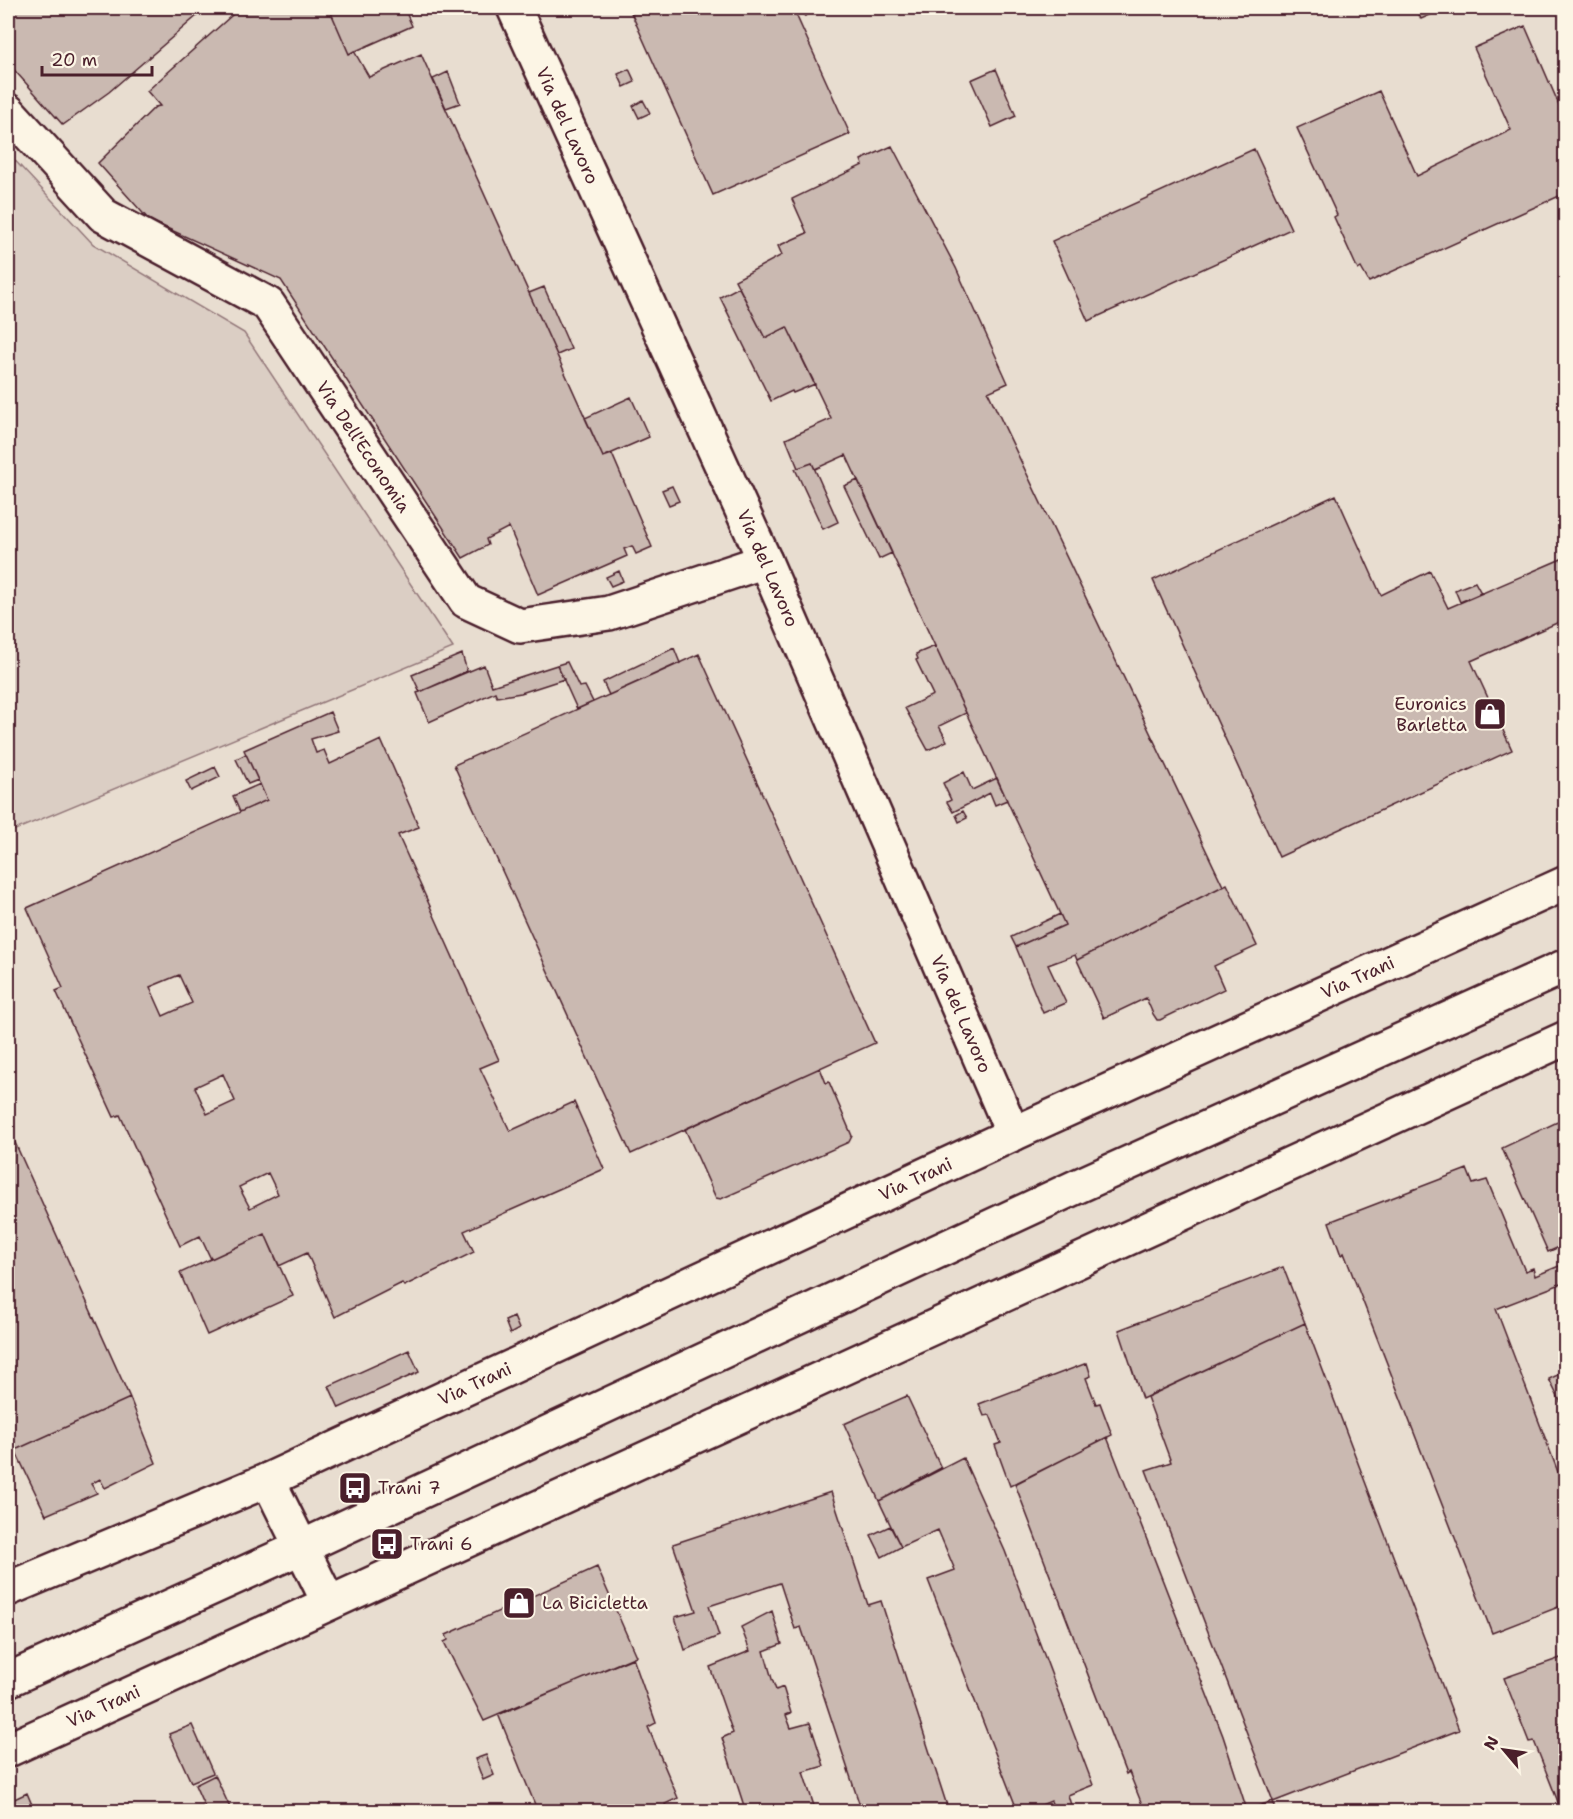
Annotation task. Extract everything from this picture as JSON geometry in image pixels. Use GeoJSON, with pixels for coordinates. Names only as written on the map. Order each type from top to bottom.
{"type":"FeatureCollection","features":[{"type":"Feature","properties":{"kind":"street","name":"Via del Lavoro"},"geometry":{"type":"LineString","coordinates":[[514,8],[765,561],[1013,1134]]}},
{"type":"Feature","properties":{"kind":"street","name":"Via Dell'Economia"},"geometry":{"type":"LineString","coordinates":[[8,111],[103,215],[268,304],[466,601],[520,626],[609,613],[765,561]]}},
{"type":"Feature","properties":{"kind":"street","name":"Via Trani"},"geometry":{"type":"LineString","coordinates":[[8,1589],[268,1480],[1013,1134],[1566,883]]}},
{"type":"Feature","properties":{"kind":"street"},"geometry":{"type":"LineString","coordinates":[[8,1680],[300,1548],[1078,1186],[1566,966]]}},
{"type":"Feature","properties":{"kind":"street","name":"Via Trani"},"geometry":{"type":"LineString","coordinates":[[8,1750],[1566,1038]]}},
{"type":"Feature","properties":{"kind":"street"},"geometry":{"type":"LineString","coordinates":[[268,1480],[329,1603]]}},
{"type":"Feature","properties":{"kind":"shaded area"},"geometry":{"type":"Polygon","coordinates":[[[8,8],[1565,8],[1565,1811],[8,1811],[8,833],[452,648],[244,333],[93,244],[8,151],[8,8]]]}},
{"type":"Feature","properties":{"kind":"shaded area"},"geometry":{"type":"Polygon","coordinates":[[[8,153],[93,244],[244,333],[453,648],[8,833],[8,153]]]}},
{"type":"Feature","properties":{"kind":"building"},"geometry":{"type":"Polygon","coordinates":[[[8,8],[206,8],[109,92],[63,125],[8,63],[8,8]]]}},
{"type":"Feature","properties":{"kind":"building"},"geometry":{"type":"Polygon","coordinates":[[[240,8],[329,8],[349,54],[354,51],[369,77],[421,54],[603,457],[612,454],[652,547],[636,554],[632,546],[624,549],[627,556],[538,595],[509,527],[486,539],[488,545],[463,558],[281,280],[149,220],[98,163],[155,107],[160,106],[147,91],[240,8]]]}},
{"type":"Feature","properties":{"kind":"building"},"geometry":{"type":"Polygon","coordinates":[[[329,8],[404,8],[412,26],[349,54],[329,8]]]}},
{"type":"Feature","properties":{"kind":"building"},"geometry":{"type":"Polygon","coordinates":[[[629,8],[793,8],[850,134],[713,195],[629,8]]]}},
{"type":"Feature","properties":{"kind":"building"},"geometry":{"type":"Polygon","coordinates":[[[817,8],[805,16],[803,9],[817,8]]]}},
{"type":"Feature","properties":{"kind":"building"},"geometry":{"type":"Polygon","coordinates":[[[1416,8],[1446,8],[1421,19],[1416,8]]]}},
{"type":"Feature","properties":{"kind":"building"},"geometry":{"type":"Polygon","coordinates":[[[1525,26],[1566,121],[1566,193],[1369,282],[1361,268],[1358,270],[1334,217],[1337,215],[1297,128],[1379,91],[1417,176],[1511,130],[1474,48],[1525,26]]]}},
{"type":"Feature","properties":{"kind":"building"},"geometry":{"type":"Polygon","coordinates":[[[629,69],[635,82],[624,87],[618,74],[629,69]]]}},
{"type":"Feature","properties":{"kind":"building"},"geometry":{"type":"Polygon","coordinates":[[[996,69],[1016,116],[992,127],[971,80],[996,69]]]}},
{"type":"Feature","properties":{"kind":"building"},"geometry":{"type":"Polygon","coordinates":[[[448,72],[460,103],[446,108],[433,79],[448,72]]]}},
{"type":"Feature","properties":{"kind":"building"},"geometry":{"type":"Polygon","coordinates":[[[643,100],[650,113],[639,118],[633,106],[643,100]]]}},
{"type":"Feature","properties":{"kind":"building"},"geometry":{"type":"Polygon","coordinates":[[[892,146],[956,268],[1008,383],[988,392],[1223,886],[1077,960],[1075,955],[1048,965],[1066,1003],[1043,1013],[1016,947],[1065,925],[846,455],[815,469],[812,463],[798,468],[786,439],[831,419],[787,327],[765,338],[735,280],[782,255],[778,246],[807,233],[792,199],[863,165],[861,160],[892,146]]]}},
{"type":"Feature","properties":{"kind":"building"},"geometry":{"type":"Polygon","coordinates":[[[1254,149],[1291,229],[1088,321],[1052,241],[1254,149]]]}},
{"type":"Feature","properties":{"kind":"building"},"geometry":{"type":"Polygon","coordinates":[[[544,287],[571,349],[557,355],[529,293],[544,287]]]}},
{"type":"Feature","properties":{"kind":"building"},"geometry":{"type":"Polygon","coordinates":[[[739,287],[765,338],[787,327],[815,384],[771,401],[720,297],[739,287]]]}},
{"type":"Feature","properties":{"kind":"building"},"geometry":{"type":"Polygon","coordinates":[[[631,397],[649,437],[603,457],[585,418],[631,397]]]}},
{"type":"Feature","properties":{"kind":"building"},"geometry":{"type":"Polygon","coordinates":[[[812,463],[838,522],[823,529],[795,469],[812,463]]]}},
{"type":"Feature","properties":{"kind":"building"},"geometry":{"type":"Polygon","coordinates":[[[858,480],[892,553],[879,559],[844,486],[858,480]]]}},
{"type":"Feature","properties":{"kind":"building"},"geometry":{"type":"Polygon","coordinates":[[[672,486],[679,501],[669,505],[662,490],[672,486]]]}},
{"type":"Feature","properties":{"kind":"building"},"geometry":{"type":"Polygon","coordinates":[[[1336,495],[1381,595],[1430,571],[1448,608],[1566,557],[1566,619],[1471,661],[1512,750],[1279,857],[1153,580],[1336,495]]]}},
{"type":"Feature","properties":{"kind":"building"},"geometry":{"type":"Polygon","coordinates":[[[619,571],[623,581],[611,586],[606,577],[619,571]]]}},
{"type":"Feature","properties":{"kind":"building"},"geometry":{"type":"Polygon","coordinates":[[[1475,582],[1481,593],[1460,602],[1455,590],[1475,582]]]}},
{"type":"Feature","properties":{"kind":"building"},"geometry":{"type":"Polygon","coordinates":[[[935,646],[966,713],[939,726],[947,741],[928,750],[905,708],[933,695],[916,660],[918,659],[916,654],[935,646]]]}},
{"type":"Feature","properties":{"kind":"building"},"geometry":{"type":"Polygon","coordinates":[[[674,648],[680,663],[609,695],[603,682],[674,648]]]}},
{"type":"Feature","properties":{"kind":"building"},"geometry":{"type":"Polygon","coordinates":[[[462,654],[467,671],[420,692],[412,675],[462,654]]]}},
{"type":"Feature","properties":{"kind":"building"},"geometry":{"type":"Polygon","coordinates":[[[699,654],[875,1043],[631,1154],[454,765],[699,654]]]}},
{"type":"Feature","properties":{"kind":"building"},"geometry":{"type":"Polygon","coordinates":[[[567,662],[579,687],[585,686],[593,702],[577,709],[557,665],[567,662]]]}},
{"type":"Feature","properties":{"kind":"building"},"geometry":{"type":"Polygon","coordinates":[[[484,665],[492,686],[557,665],[564,679],[521,693],[497,697],[495,692],[429,722],[417,693],[484,665]]]}},
{"type":"Feature","properties":{"kind":"building"},"geometry":{"type":"Polygon","coordinates":[[[330,712],[338,731],[311,739],[316,753],[324,750],[330,764],[381,740],[419,827],[398,835],[499,1060],[480,1068],[510,1131],[574,1102],[604,1169],[464,1231],[474,1252],[404,1286],[402,1283],[335,1317],[307,1253],[279,1266],[265,1234],[211,1259],[200,1236],[180,1246],[120,1115],[114,1117],[56,991],[63,988],[27,908],[267,800],[244,750],[330,712]],[[179,975],[150,987],[163,1016],[192,1003],[179,975]],[[223,1074],[195,1087],[207,1114],[235,1101],[223,1074]],[[268,1173],[239,1187],[250,1208],[278,1194],[268,1173]]]}},
{"type":"Feature","properties":{"kind":"building"},"geometry":{"type":"Polygon","coordinates":[[[246,754],[258,780],[248,784],[236,759],[246,754]]]}},
{"type":"Feature","properties":{"kind":"building"},"geometry":{"type":"Polygon","coordinates":[[[215,767],[220,777],[191,791],[186,781],[215,767]]]}},
{"type":"Feature","properties":{"kind":"building"},"geometry":{"type":"Polygon","coordinates":[[[964,772],[972,790],[997,778],[1007,800],[995,805],[990,793],[953,812],[947,802],[951,800],[943,783],[964,772]]]}},
{"type":"Feature","properties":{"kind":"building"},"geometry":{"type":"Polygon","coordinates":[[[260,784],[267,800],[240,812],[233,796],[260,784]]]}},
{"type":"Feature","properties":{"kind":"building"},"geometry":{"type":"Polygon","coordinates":[[[963,811],[967,818],[959,822],[956,815],[963,811]]]}},
{"type":"Feature","properties":{"kind":"building"},"geometry":{"type":"Polygon","coordinates":[[[1227,884],[1257,946],[1214,966],[1224,989],[1160,1020],[1157,1020],[1153,1014],[1146,998],[1104,1018],[1077,960],[1227,884]]]}},
{"type":"Feature","properties":{"kind":"building"},"geometry":{"type":"Polygon","coordinates":[[[1060,914],[1065,925],[1016,947],[1011,937],[1060,914]]]}},
{"type":"Feature","properties":{"kind":"building"},"geometry":{"type":"Polygon","coordinates":[[[820,1068],[826,1083],[829,1082],[852,1136],[849,1142],[721,1199],[716,1198],[685,1129],[820,1068]]]}},
{"type":"Feature","properties":{"kind":"building"},"geometry":{"type":"Polygon","coordinates":[[[1566,1118],[1566,1244],[1548,1252],[1502,1148],[1566,1118]]]}},
{"type":"Feature","properties":{"kind":"building"},"geometry":{"type":"Polygon","coordinates":[[[8,1127],[130,1398],[15,1450],[8,1434],[8,1127]]]}},
{"type":"Feature","properties":{"kind":"building"},"geometry":{"type":"Polygon","coordinates":[[[1467,1169],[1473,1184],[1487,1180],[1525,1271],[1533,1268],[1535,1276],[1564,1264],[1562,1259],[1566,1257],[1566,1282],[1496,1309],[1566,1493],[1566,1604],[1492,1633],[1344,1253],[1341,1255],[1329,1222],[1467,1169]]]}},
{"type":"Feature","properties":{"kind":"building"},"geometry":{"type":"Polygon","coordinates":[[[265,1234],[293,1296],[207,1335],[180,1273],[265,1234]]]}},
{"type":"Feature","properties":{"kind":"building"},"geometry":{"type":"Polygon","coordinates":[[[1283,1267],[1305,1323],[1142,1399],[1119,1330],[1283,1267]]]}},
{"type":"Feature","properties":{"kind":"building"},"geometry":{"type":"Polygon","coordinates":[[[514,1317],[519,1329],[510,1334],[505,1321],[514,1317]]]}},
{"type":"Feature","properties":{"kind":"building"},"geometry":{"type":"Polygon","coordinates":[[[1305,1323],[1459,1730],[1273,1802],[1277,1812],[1145,1812],[1129,1772],[1126,1774],[1015,1484],[1107,1437],[1223,1736],[1247,1810],[1273,1801],[1146,1470],[1171,1462],[1147,1397],[1305,1323]]]}},
{"type":"Feature","properties":{"kind":"building"},"geometry":{"type":"Polygon","coordinates":[[[409,1350],[419,1372],[339,1408],[329,1386],[409,1350]]]}},
{"type":"Feature","properties":{"kind":"building"},"geometry":{"type":"Polygon","coordinates":[[[1087,1363],[1091,1376],[1086,1378],[1096,1404],[1100,1403],[1112,1435],[1010,1486],[995,1445],[1001,1443],[990,1415],[984,1416],[979,1404],[1087,1363]]]}},
{"type":"Feature","properties":{"kind":"building"},"geometry":{"type":"Polygon","coordinates":[[[1566,1371],[1566,1413],[1549,1379],[1566,1371]]]}},
{"type":"Feature","properties":{"kind":"building"},"geometry":{"type":"Polygon","coordinates":[[[907,1396],[941,1468],[879,1501],[844,1424],[907,1396]]]}},
{"type":"Feature","properties":{"kind":"building"},"geometry":{"type":"Polygon","coordinates":[[[130,1398],[156,1463],[105,1488],[100,1479],[91,1484],[97,1493],[46,1515],[15,1450],[130,1398]]]}},
{"type":"Feature","properties":{"kind":"building"},"geometry":{"type":"Polygon","coordinates":[[[963,1458],[1005,1551],[1093,1785],[1068,1795],[1073,1812],[1055,1812],[1051,1801],[1025,1812],[1018,1812],[928,1580],[955,1570],[938,1530],[901,1547],[879,1501],[963,1458]]]}},
{"type":"Feature","properties":{"kind":"building"},"geometry":{"type":"Polygon","coordinates":[[[831,1492],[868,1605],[881,1601],[949,1812],[862,1812],[801,1627],[795,1629],[780,1583],[709,1606],[719,1636],[685,1650],[675,1617],[696,1611],[673,1544],[831,1492]]]}},
{"type":"Feature","properties":{"kind":"building"},"geometry":{"type":"Polygon","coordinates":[[[890,1526],[901,1547],[882,1557],[871,1535],[890,1526]]]}},
{"type":"Feature","properties":{"kind":"building"},"geometry":{"type":"Polygon","coordinates":[[[597,1567],[636,1656],[484,1721],[444,1642],[448,1640],[446,1635],[597,1567]]]}},
{"type":"Feature","properties":{"kind":"building"},"geometry":{"type":"Polygon","coordinates":[[[772,1611],[782,1644],[764,1651],[772,1679],[776,1690],[783,1687],[791,1713],[786,1715],[791,1728],[810,1723],[824,1766],[803,1772],[816,1812],[746,1812],[722,1738],[733,1733],[710,1667],[750,1651],[741,1627],[772,1611]]]}},
{"type":"Feature","properties":{"kind":"building"},"geometry":{"type":"Polygon","coordinates":[[[1566,1656],[1566,1812],[1562,1812],[1534,1741],[1529,1742],[1504,1678],[1566,1656]]]}},
{"type":"Feature","properties":{"kind":"building"},"geometry":{"type":"Polygon","coordinates":[[[633,1658],[656,1723],[648,1727],[678,1798],[665,1804],[669,1812],[538,1812],[498,1714],[633,1658]]]}},
{"type":"Feature","properties":{"kind":"building"},"geometry":{"type":"Polygon","coordinates":[[[192,1725],[213,1773],[191,1782],[169,1734],[192,1725]]]}},
{"type":"Feature","properties":{"kind":"building"},"geometry":{"type":"Polygon","coordinates":[[[486,1755],[494,1775],[483,1780],[475,1759],[486,1755]]]}},
{"type":"Feature","properties":{"kind":"building"},"geometry":{"type":"Polygon","coordinates":[[[215,1775],[232,1812],[207,1812],[195,1785],[215,1775]]]}},
{"type":"Feature","properties":{"kind":"building"},"geometry":{"type":"Polygon","coordinates":[[[27,1793],[35,1812],[8,1812],[8,1802],[27,1793]]]}},
{"type":"Feature","properties":{"kind":"place","name":"Euronics Barletta"},"geometry":{"type":"Point","coordinates":[1490,714]}},
{"type":"Feature","properties":{"kind":"place","name":"Trani 7"},"geometry":{"type":"Point","coordinates":[355,1488]}},
{"type":"Feature","properties":{"kind":"place","name":"Trani 6"},"geometry":{"type":"Point","coordinates":[387,1544]}},
{"type":"Feature","properties":{"kind":"place","name":"La Bicicletta"},"geometry":{"type":"Point","coordinates":[519,1603]}}]}
